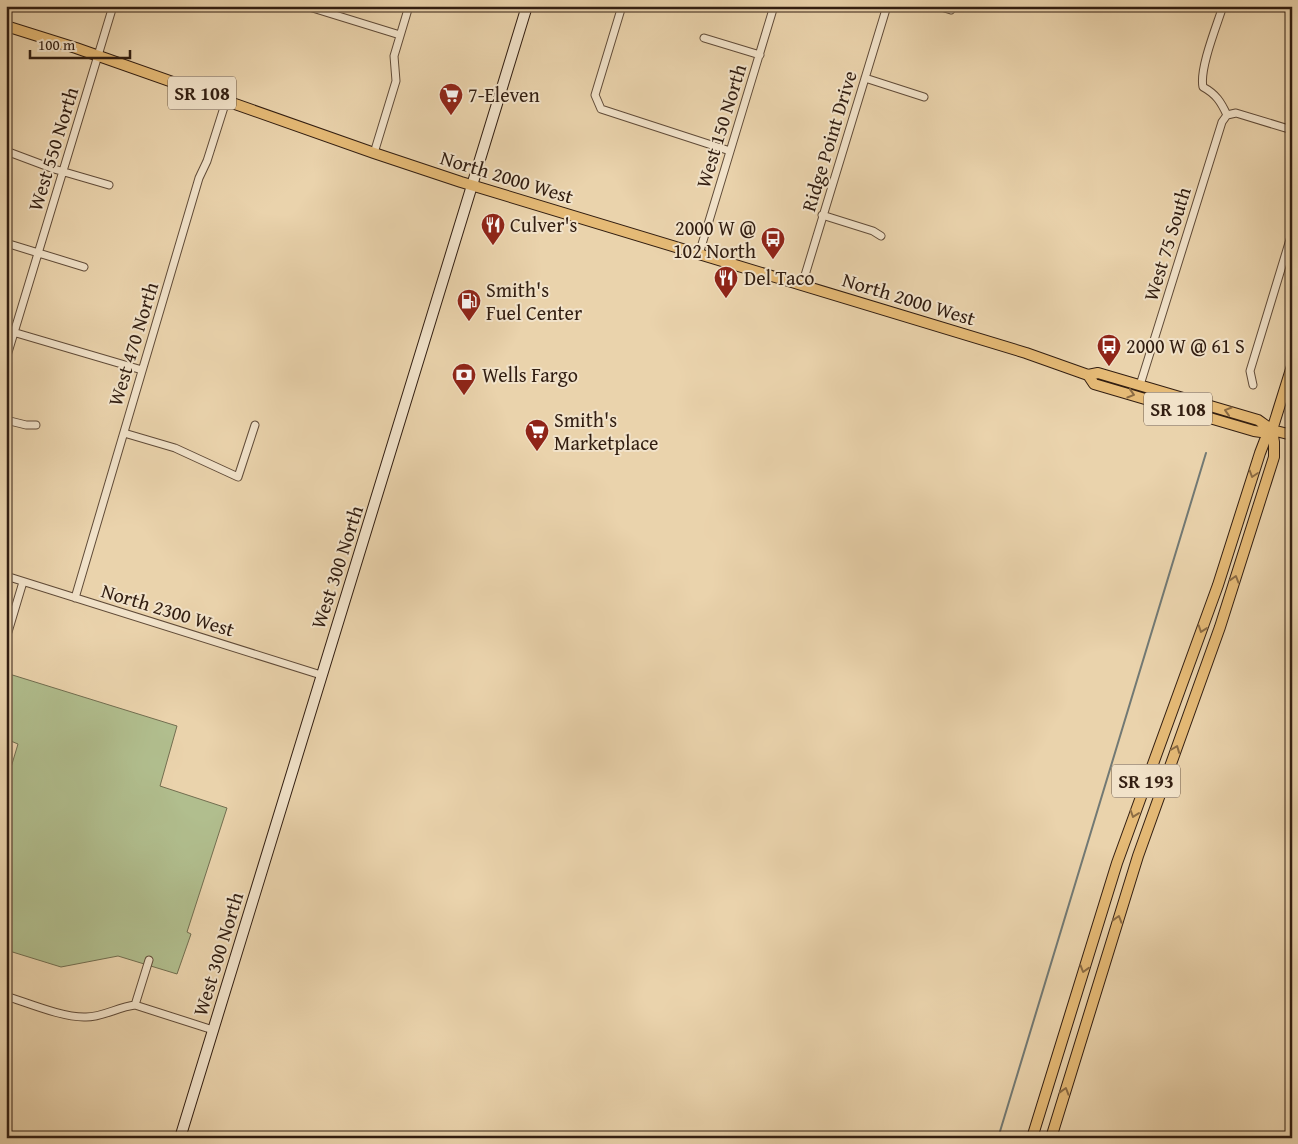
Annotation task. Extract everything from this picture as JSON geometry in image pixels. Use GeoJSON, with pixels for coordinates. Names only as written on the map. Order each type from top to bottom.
{"type":"FeatureCollection","features":[{"type":"Feature","properties":{"kind":"main road","name":"West 300 North"},"geometry":{"type":"LineString","coordinates":[[180,1138],[527,6]]}},
{"type":"Feature","properties":{"kind":"main road","name":"North 2000 West"},"geometry":{"type":"LineString","coordinates":[[6,26],[98,56],[374,153],[473,185],[1026,353],[1088,375],[1098,373],[1258,420],[1272,430]]}},
{"type":"Feature","properties":{"kind":"main road","name":"SR 193"},"geometry":{"type":"LineString","coordinates":[[1032,1138],[1126,837],[1218,585],[1259,454],[1272,430],[1292,366]]}},
{"type":"Feature","properties":{"kind":"main road","name":"North 2000 West"},"geometry":{"type":"LineString","coordinates":[[1088,375],[1094,384],[1226,423],[1254,431],[1272,430],[1292,435]]}},
{"type":"Feature","properties":{"kind":"main road","name":"SR 193"},"geometry":{"type":"LineString","coordinates":[[1051,1138],[1138,856],[1220,627],[1268,476],[1274,450],[1272,430]]}},
{"type":"Feature","properties":{"kind":"street","name":"West 550 North"},"geometry":{"type":"LineString","coordinates":[[6,359],[113,6]]}},
{"type":"Feature","properties":{"kind":"street"},"geometry":{"type":"LineString","coordinates":[[306,6],[400,35]]}},
{"type":"Feature","properties":{"kind":"street"},"geometry":{"type":"LineString","coordinates":[[374,153],[396,81],[394,56],[409,6]]}},
{"type":"Feature","properties":{"kind":"street"},"geometry":{"type":"LineString","coordinates":[[622,6],[595,95],[601,109],[730,151]]}},
{"type":"Feature","properties":{"kind":"street","name":"West 150 North"},"geometry":{"type":"LineString","coordinates":[[699,254],[774,6]]}},
{"type":"Feature","properties":{"kind":"street","name":"Ridge Point Drive"},"geometry":{"type":"LineString","coordinates":[[802,285],[887,6]]}},
{"type":"Feature","properties":{"kind":"street"},"geometry":{"type":"LineString","coordinates":[[938,6],[951,10]]}},
{"type":"Feature","properties":{"kind":"street"},"geometry":{"type":"LineString","coordinates":[[1223,6],[1204,70],[1203,87],[1213,92],[1227,115],[1236,113],[1292,130]]}},
{"type":"Feature","properties":{"kind":"street"},"geometry":{"type":"LineString","coordinates":[[704,38],[760,55]]}},
{"type":"Feature","properties":{"kind":"street"},"geometry":{"type":"LineString","coordinates":[[865,78],[924,97]]}},
{"type":"Feature","properties":{"kind":"street","name":"West 470 North"},"geometry":{"type":"LineString","coordinates":[[74,598],[199,178],[207,161],[226,101]]}},
{"type":"Feature","properties":{"kind":"street","name":"West 75 South"},"geometry":{"type":"LineString","coordinates":[[1140,385],[1222,122],[1227,115]]}},
{"type":"Feature","properties":{"kind":"street"},"geometry":{"type":"LineString","coordinates":[[6,151],[109,185]]}},
{"type":"Feature","properties":{"kind":"street"},"geometry":{"type":"LineString","coordinates":[[822,215],[873,231],[881,236]]}},
{"type":"Feature","properties":{"kind":"street"},"geometry":{"type":"LineString","coordinates":[[1253,385],[1250,371],[1292,233]]}},
{"type":"Feature","properties":{"kind":"street"},"geometry":{"type":"LineString","coordinates":[[6,243],[84,267]]}},
{"type":"Feature","properties":{"kind":"street"},"geometry":{"type":"LineString","coordinates":[[6,330],[142,370]]}},
{"type":"Feature","properties":{"kind":"street"},"geometry":{"type":"LineString","coordinates":[[6,420],[26,425],[36,425]]}},
{"type":"Feature","properties":{"kind":"street"},"geometry":{"type":"LineString","coordinates":[[124,433],[175,448],[238,477],[255,425]]}},
{"type":"Feature","properties":{"kind":"street","name":"North 2300 West"},"geometry":{"type":"LineString","coordinates":[[6,576],[321,675]]}},
{"type":"Feature","properties":{"kind":"street"},"geometry":{"type":"LineString","coordinates":[[8,632],[23,582]]}},
{"type":"Feature","properties":{"kind":"street"},"geometry":{"type":"LineString","coordinates":[[135,1005],[149,960]]}},
{"type":"Feature","properties":{"kind":"street"},"geometry":{"type":"LineString","coordinates":[[6,996],[73,1017],[100,1015],[122,1006],[135,1005],[213,1030]]}},
{"type":"Feature","properties":{"kind":"green space"},"geometry":{"type":"Polygon","coordinates":[[[6,673],[177,726],[160,786],[227,808],[187,932],[191,934],[177,974],[118,956],[61,967],[6,950],[6,784],[18,744],[6,739],[6,673]]]}},
{"type":"Feature","properties":{"kind":"waterway"},"geometry":{"type":"LineString","coordinates":[[998,1138],[1206,453]]}},
{"type":"Feature","properties":{"kind":"place","name":"7-Eleven"},"geometry":{"type":"Point","coordinates":[451,116]}},
{"type":"Feature","properties":{"kind":"place","name":"Culver's"},"geometry":{"type":"Point","coordinates":[493,246]}},
{"type":"Feature","properties":{"kind":"place","name":"2000 W @ 102 North"},"geometry":{"type":"Point","coordinates":[773,260]}},
{"type":"Feature","properties":{"kind":"place","name":"Del Taco"},"geometry":{"type":"Point","coordinates":[726,299]}},
{"type":"Feature","properties":{"kind":"place","name":"Smith's Fuel Center"},"geometry":{"type":"Point","coordinates":[469,322]}},
{"type":"Feature","properties":{"kind":"place","name":"2000 W @ 61 S"},"geometry":{"type":"Point","coordinates":[1109,367]}},
{"type":"Feature","properties":{"kind":"place","name":"Wells Fargo"},"geometry":{"type":"Point","coordinates":[464,396]}},
{"type":"Feature","properties":{"kind":"place","name":"Smith's Marketplace"},"geometry":{"type":"Point","coordinates":[537,452]}}]}
